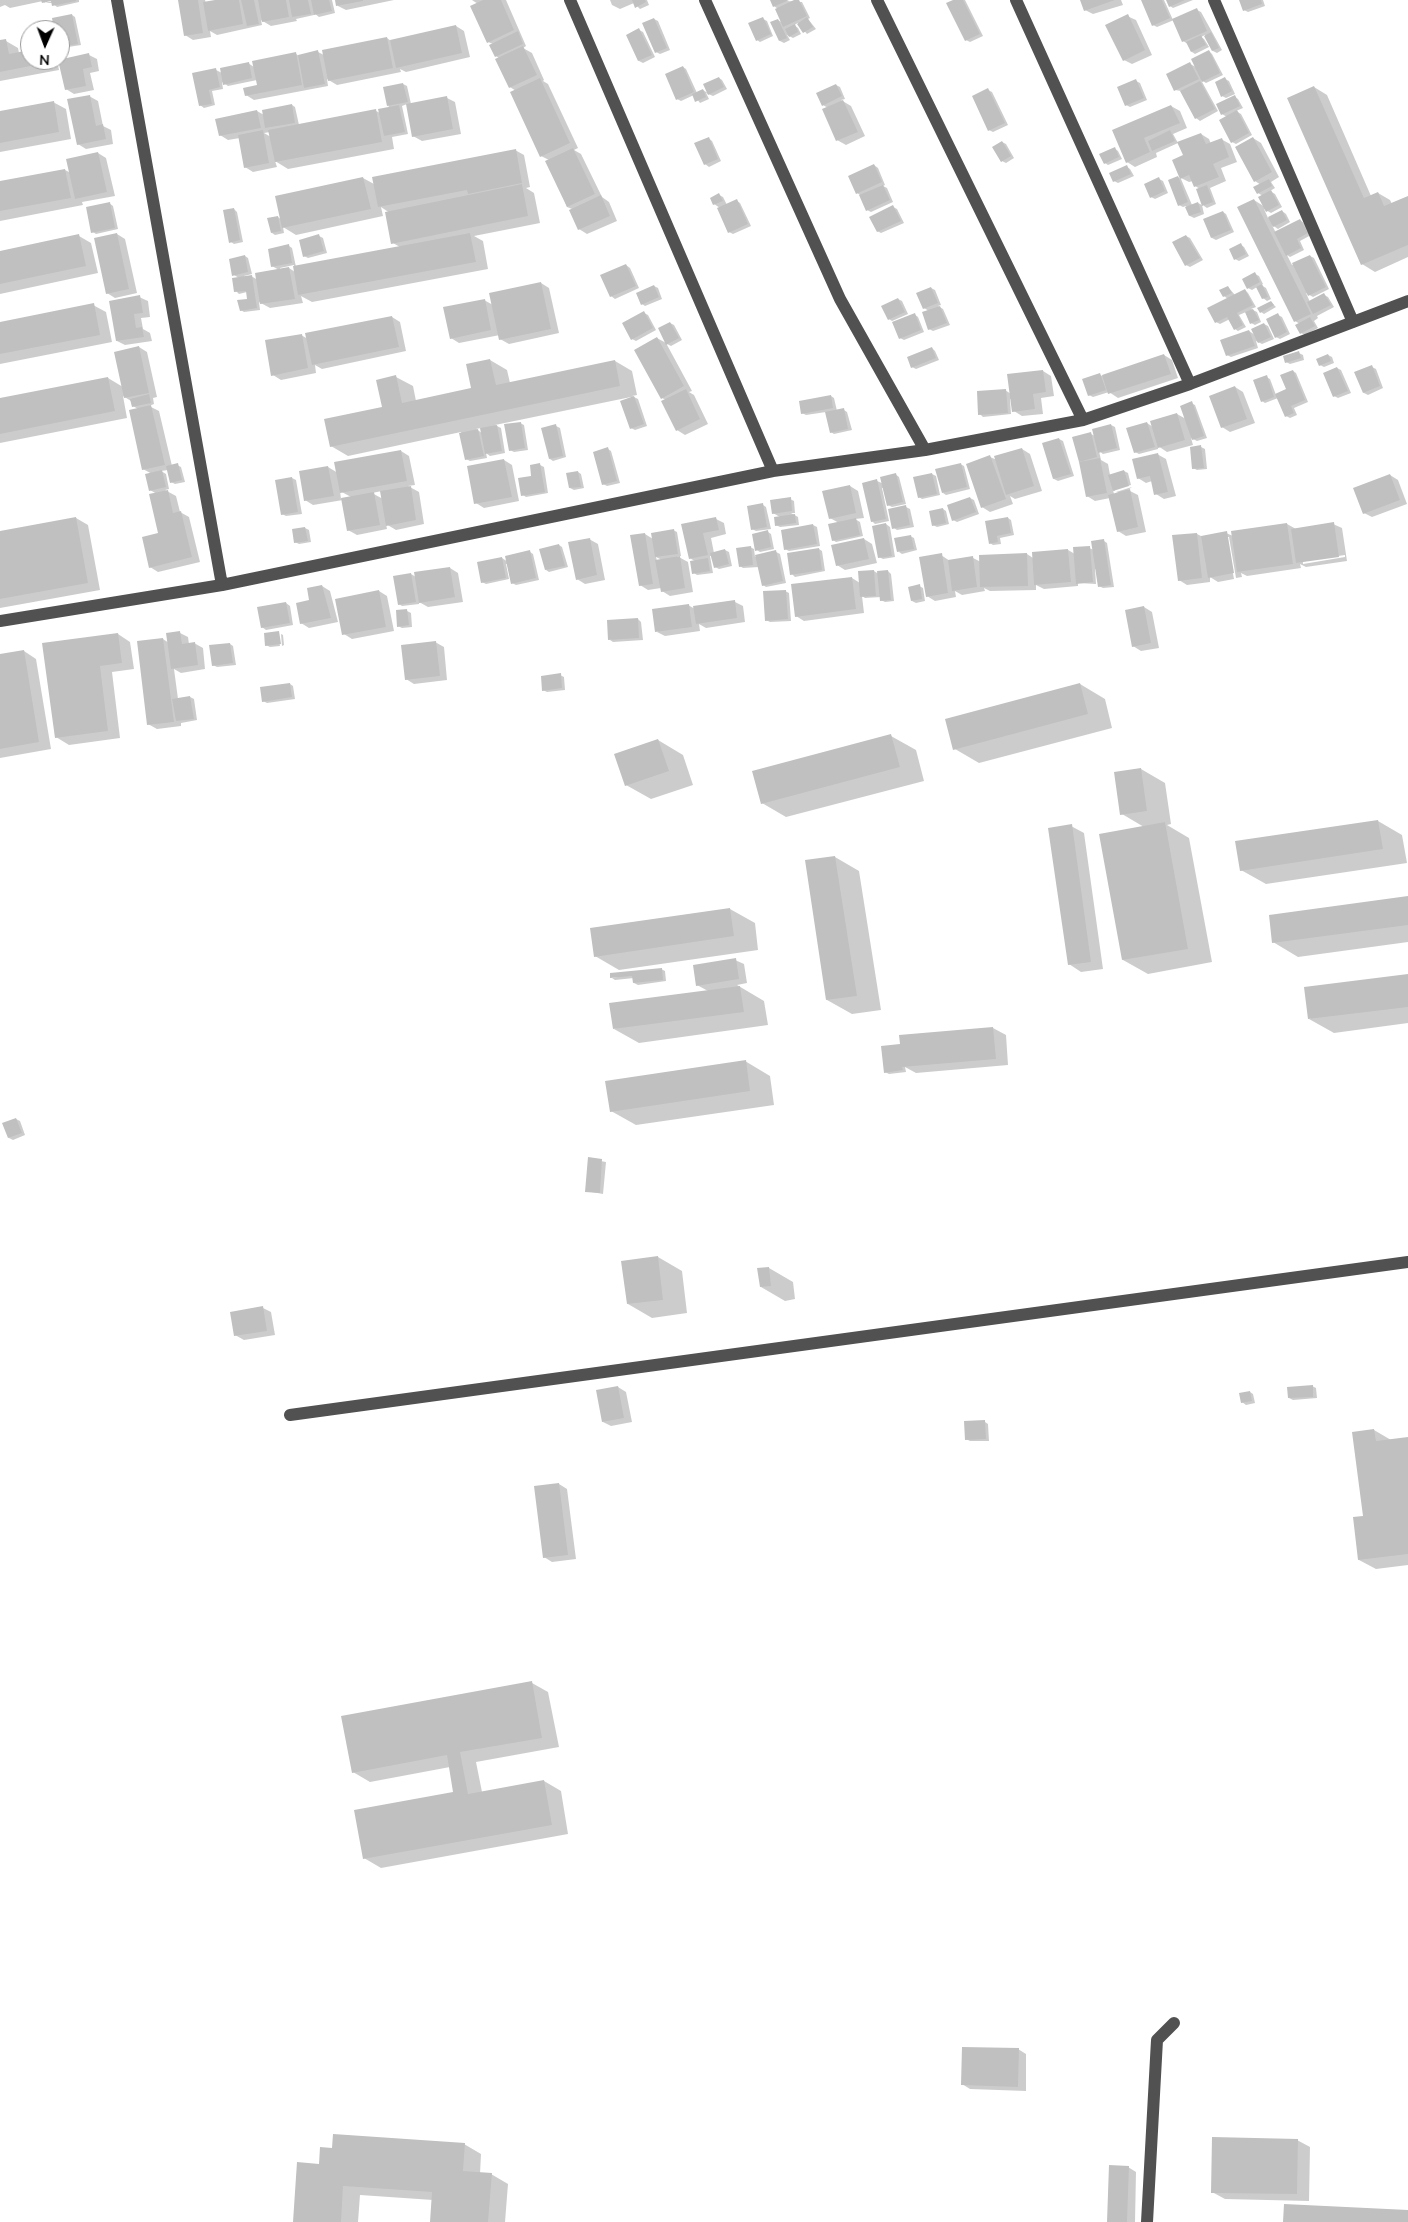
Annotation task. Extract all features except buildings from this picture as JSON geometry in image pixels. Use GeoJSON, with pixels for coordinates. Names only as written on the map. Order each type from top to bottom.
{"type":"FeatureCollection","features":[{"type":"Feature","properties":{"kind":"street"},"geometry":{"type":"LineString","coordinates":[[117,0],[222,585]]}},
{"type":"Feature","properties":{"kind":"street"},"geometry":{"type":"LineString","coordinates":[[570,0],[773,471]]}},
{"type":"Feature","properties":{"kind":"street"},"geometry":{"type":"LineString","coordinates":[[705,0],[840,299],[925,450]]}},
{"type":"Feature","properties":{"kind":"street"},"geometry":{"type":"LineString","coordinates":[[877,0],[1083,420]]}},
{"type":"Feature","properties":{"kind":"street"},"geometry":{"type":"LineString","coordinates":[[1016,0],[1190,384]]}},
{"type":"Feature","properties":{"kind":"street"},"geometry":{"type":"LineString","coordinates":[[1214,0],[1353,322]]}},
{"type":"Feature","properties":{"kind":"street"},"geometry":{"type":"LineString","coordinates":[[0,621],[222,585],[773,471],[925,450],[1083,420],[1190,384],[1408,300]]}},
{"type":"Feature","properties":{"kind":"street"},"geometry":{"type":"LineString","coordinates":[[290,1415],[1408,1262]]}},
{"type":"Feature","properties":{"kind":"street"},"geometry":{"type":"LineString","coordinates":[[1147,2222],[1157,2040],[1174,2023]]}}]}
